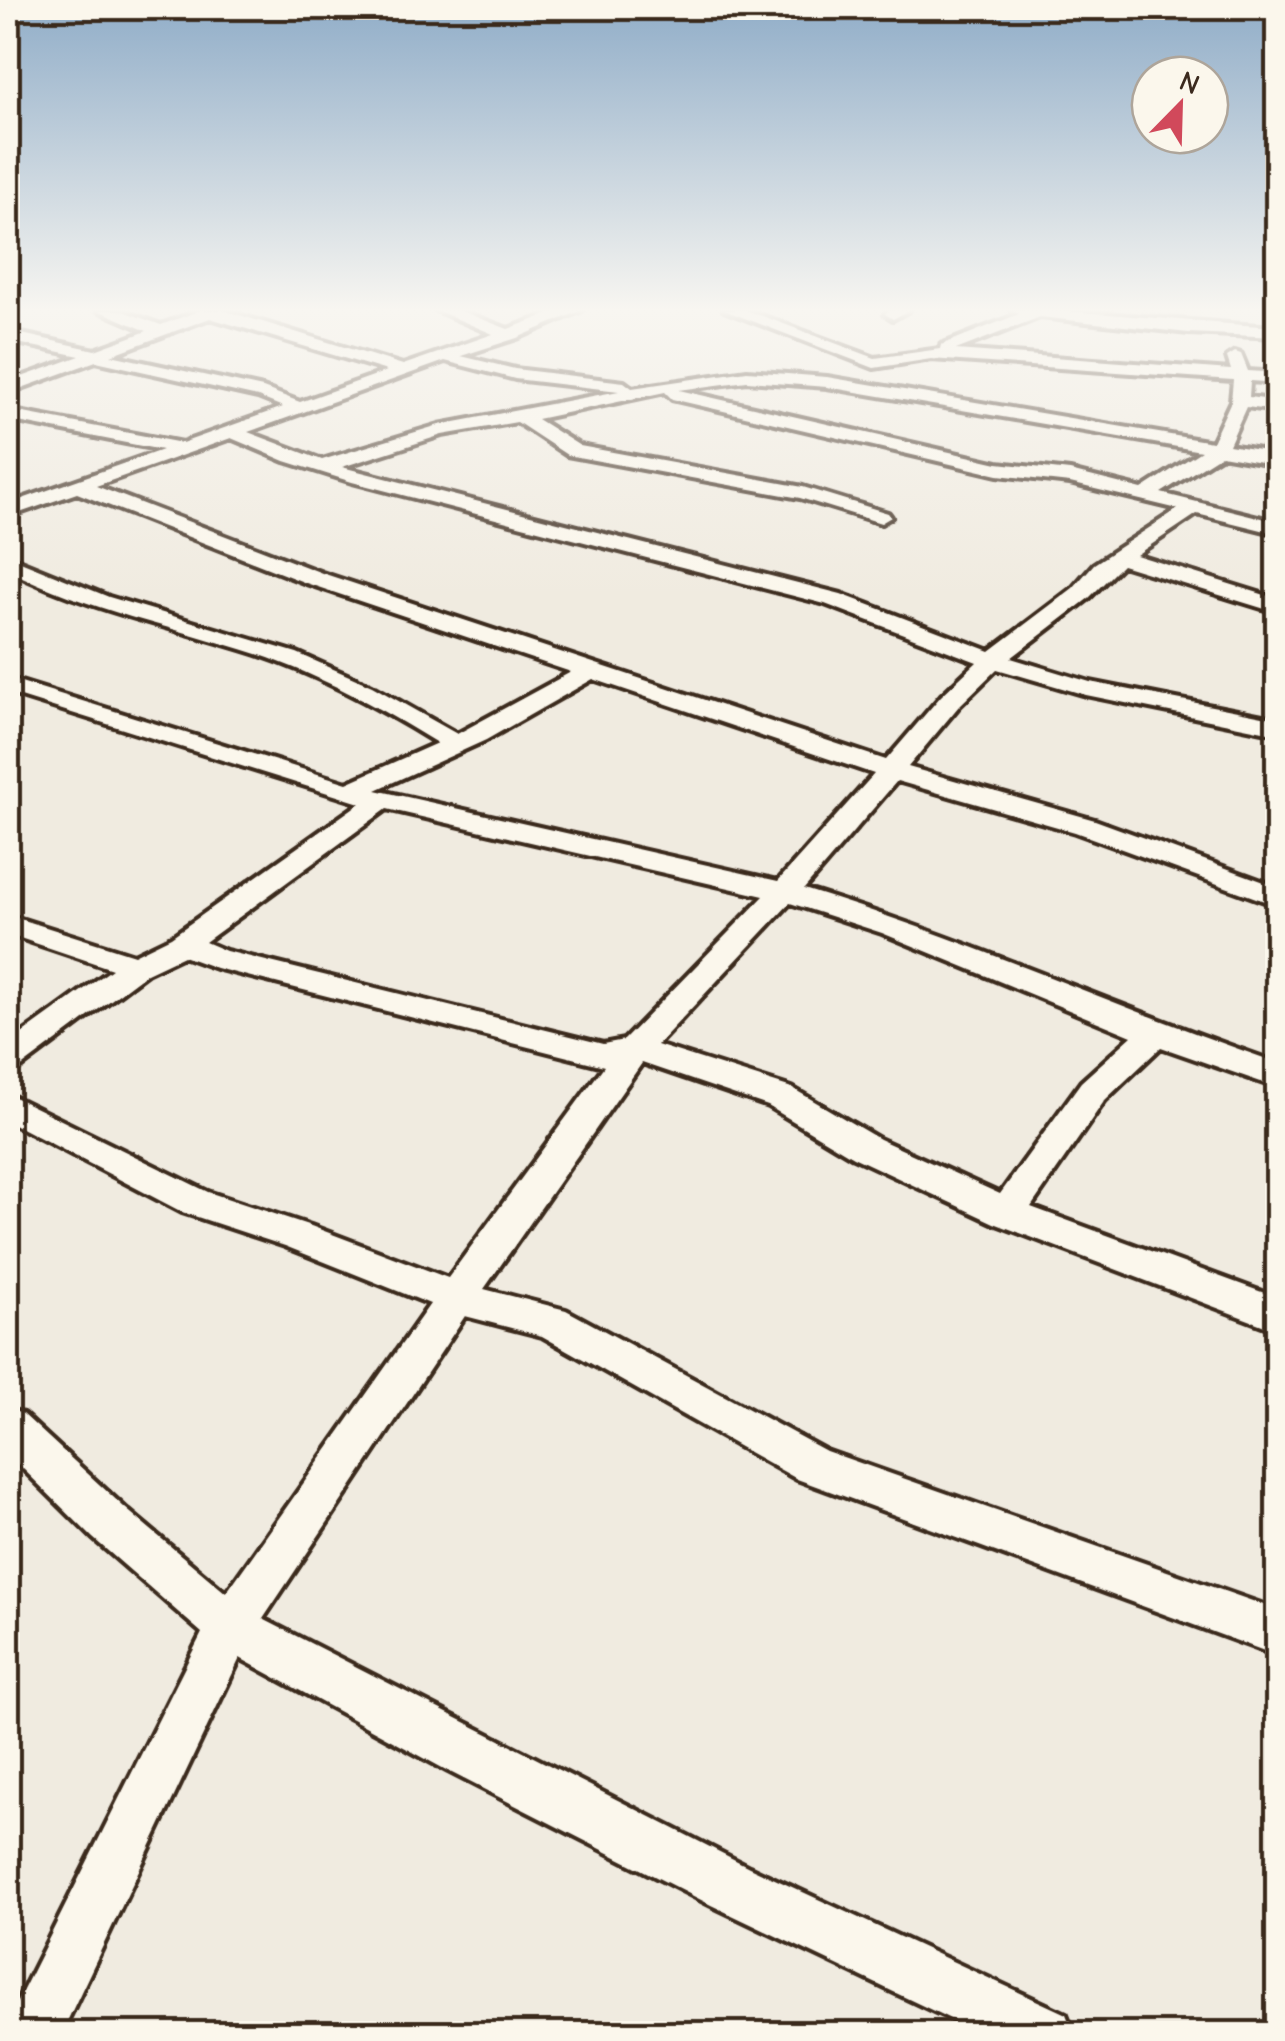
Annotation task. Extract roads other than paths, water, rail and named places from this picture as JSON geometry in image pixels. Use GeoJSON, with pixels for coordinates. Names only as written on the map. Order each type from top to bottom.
{"type":"FeatureCollection","features":[{"type":"Feature","properties":{"kind":"street"},"geometry":{"type":"LineString","coordinates":[[293,405],[300,408]]}},
{"type":"Feature","properties":{"kind":"street"},"geometry":{"type":"LineString","coordinates":[[9,508],[308,405]]}},
{"type":"Feature","properties":{"kind":"street"},"geometry":{"type":"LineString","coordinates":[[321,467],[438,430],[575,405]]}},
{"type":"Feature","properties":{"kind":"street"},"geometry":{"type":"LineString","coordinates":[[713,405],[966,462],[1070,476],[1278,528]]}},
{"type":"Feature","properties":{"kind":"street"},"geometry":{"type":"LineString","coordinates":[[963,405],[1278,459]]}},
{"type":"Feature","properties":{"kind":"street"},"geometry":{"type":"LineString","coordinates":[[1145,495],[1218,449],[1238,405]]}},
{"type":"Feature","properties":{"kind":"street"},"geometry":{"type":"LineString","coordinates":[[8,415],[184,449]]}},
{"type":"Feature","properties":{"kind":"street"},"geometry":{"type":"LineString","coordinates":[[521,417],[574,451],[803,493],[880,517]]}},
{"type":"Feature","properties":{"kind":"street"},"geometry":{"type":"LineString","coordinates":[[233,432],[321,467],[833,598],[993,660],[1086,688],[1278,727]]}},
{"type":"Feature","properties":{"kind":"street"},"geometry":{"type":"LineString","coordinates":[[77,486],[314,578],[889,770],[1085,826],[1278,897]]}},
{"type":"Feature","properties":{"kind":"street"},"geometry":{"type":"LineString","coordinates":[[31,2034],[230,1626],[634,1049],[861,809],[889,770],[950,701],[993,660],[1081,593],[1119,557],[1194,508]]}},
{"type":"Feature","properties":{"kind":"street"},"geometry":{"type":"LineString","coordinates":[[1119,557],[1278,606]]}},
{"type":"Feature","properties":{"kind":"street"},"geometry":{"type":"LineString","coordinates":[[8,562],[104,602],[269,650],[384,704],[458,745]]}},
{"type":"Feature","properties":{"kind":"street"},"geometry":{"type":"LineString","coordinates":[[349,792],[458,745],[590,671]]}},
{"type":"Feature","properties":{"kind":"street"},"geometry":{"type":"LineString","coordinates":[[8,685],[349,792],[781,892],[893,926],[1156,1032],[1278,1076]]}},
{"type":"Feature","properties":{"kind":"street"},"geometry":{"type":"LineString","coordinates":[[8,1060],[136,966],[182,944],[382,800]]}},
{"type":"Feature","properties":{"kind":"street"},"geometry":{"type":"LineString","coordinates":[[8,924],[136,966]]}},
{"type":"Feature","properties":{"kind":"street"},"geometry":{"type":"LineString","coordinates":[[182,944],[216,958],[568,1046],[603,1054],[634,1049],[780,1097],[866,1148],[1007,1213],[1278,1315]]}},
{"type":"Feature","properties":{"kind":"street"},"geometry":{"type":"LineString","coordinates":[[1007,1213],[1092,1092],[1156,1032]]}},
{"type":"Feature","properties":{"kind":"street"},"geometry":{"type":"LineString","coordinates":[[8,1106],[195,1202],[298,1236],[456,1298],[552,1322],[812,1465],[1278,1633]]}},
{"type":"Feature","properties":{"kind":"street"},"geometry":{"type":"LineString","coordinates":[[8,1426],[109,1523],[230,1626],[466,1753],[730,1886],[1046,2034]]}}]}
